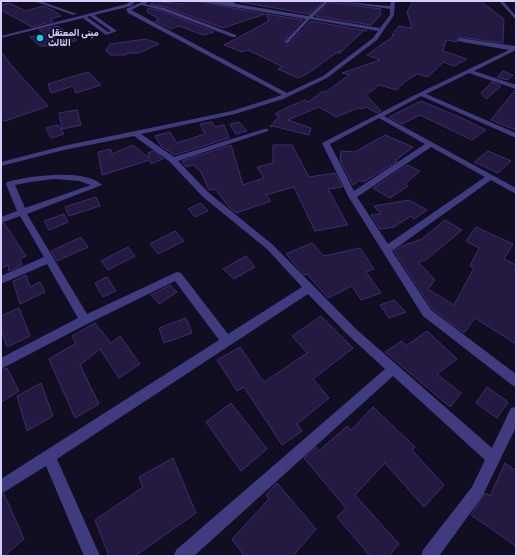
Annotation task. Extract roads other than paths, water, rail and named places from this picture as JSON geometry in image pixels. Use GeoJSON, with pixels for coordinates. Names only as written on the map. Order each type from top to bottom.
{"type":"FeatureCollection","features":[{"type":"Feature","properties":{"kind":"street"},"geometry":{"type":"LineString","coordinates":[[36,1],[75,14]]}},
{"type":"Feature","properties":{"kind":"street"},"geometry":{"type":"LineString","coordinates":[[1,37],[129,5],[134,1]]}},
{"type":"Feature","properties":{"kind":"street"},"geometry":{"type":"LineString","coordinates":[[148,1],[128,9],[130,12],[236,66],[286,95]]}},
{"type":"Feature","properties":{"kind":"street"},"geometry":{"type":"LineString","coordinates":[[199,1],[229,4],[309,19],[381,30]]}},
{"type":"Feature","properties":{"kind":"street"},"geometry":{"type":"LineString","coordinates":[[229,4],[237,1]]}},
{"type":"Feature","properties":{"kind":"street"},"geometry":{"type":"LineString","coordinates":[[287,42],[327,1]]}},
{"type":"Feature","properties":{"kind":"street"},"geometry":{"type":"LineString","coordinates":[[1,164],[63,148],[233,113],[286,95],[325,77],[375,39],[392,15],[393,4],[335,1]]}},
{"type":"Feature","properties":{"kind":"street"},"geometry":{"type":"LineString","coordinates":[[501,1],[516,19]]}},
{"type":"Feature","properties":{"kind":"street"},"geometry":{"type":"LineString","coordinates":[[140,4],[163,9],[234,36]]}},
{"type":"Feature","properties":{"kind":"street"},"geometry":{"type":"LineString","coordinates":[[1,33],[97,9],[107,10]]}},
{"type":"Feature","properties":{"kind":"street"},"geometry":{"type":"LineString","coordinates":[[83,16],[108,34],[115,31],[90,14]]}},
{"type":"Feature","properties":{"kind":"street"},"geometry":{"type":"LineString","coordinates":[[459,40],[515,48]]}},
{"type":"Feature","properties":{"kind":"street"},"geometry":{"type":"LineString","coordinates":[[515,48],[326,143],[352,196],[427,313],[516,381]]}},
{"type":"Feature","properties":{"kind":"street"},"geometry":{"type":"LineString","coordinates":[[504,54],[516,57]]}},
{"type":"Feature","properties":{"kind":"street"},"geometry":{"type":"LineString","coordinates":[[469,71],[516,87]]}},
{"type":"Feature","properties":{"kind":"street"},"geometry":{"type":"LineString","coordinates":[[421,94],[516,136]]}},
{"type":"Feature","properties":{"kind":"street"},"geometry":{"type":"LineString","coordinates":[[380,116],[516,191]]}},
{"type":"Feature","properties":{"kind":"street"},"geometry":{"type":"LineString","coordinates":[[173,160],[266,130]]}},
{"type":"Feature","properties":{"kind":"street"},"geometry":{"type":"LineString","coordinates":[[136,134],[173,160],[206,195],[270,247],[352,332],[493,458]]}},
{"type":"Feature","properties":{"kind":"street"},"geometry":{"type":"LineString","coordinates":[[352,196],[430,144]]}},
{"type":"Feature","properties":{"kind":"street"},"geometry":{"type":"LineString","coordinates":[[386,250],[490,177]]}},
{"type":"Feature","properties":{"kind":"street"},"geometry":{"type":"LineString","coordinates":[[1,220],[22,212],[98,185],[88,180],[71,178],[28,179],[10,184],[22,212],[85,320]]}},
{"type":"Feature","properties":{"kind":"street"},"geometry":{"type":"LineString","coordinates":[[1,280],[49,259]]}},
{"type":"Feature","properties":{"kind":"street"},"geometry":{"type":"LineString","coordinates":[[1,364],[85,320],[177,276],[226,341]]}},
{"type":"Feature","properties":{"kind":"street"},"geometry":{"type":"LineString","coordinates":[[1,487],[309,288]]}},
{"type":"Feature","properties":{"kind":"street"},"geometry":{"type":"LineString","coordinates":[[182,556],[393,368]]}},
{"type":"Feature","properties":{"kind":"street"},"geometry":{"type":"LineString","coordinates":[[429,556],[477,492],[516,413]]}},
{"type":"Feature","properties":{"kind":"street"},"geometry":{"type":"LineString","coordinates":[[48,456],[92,556]]}},
{"type":"Feature","properties":{"kind":"place","name":"مبنى المعتقل الثالث"},"geometry":{"type":"Point","coordinates":[40,38]}}]}
